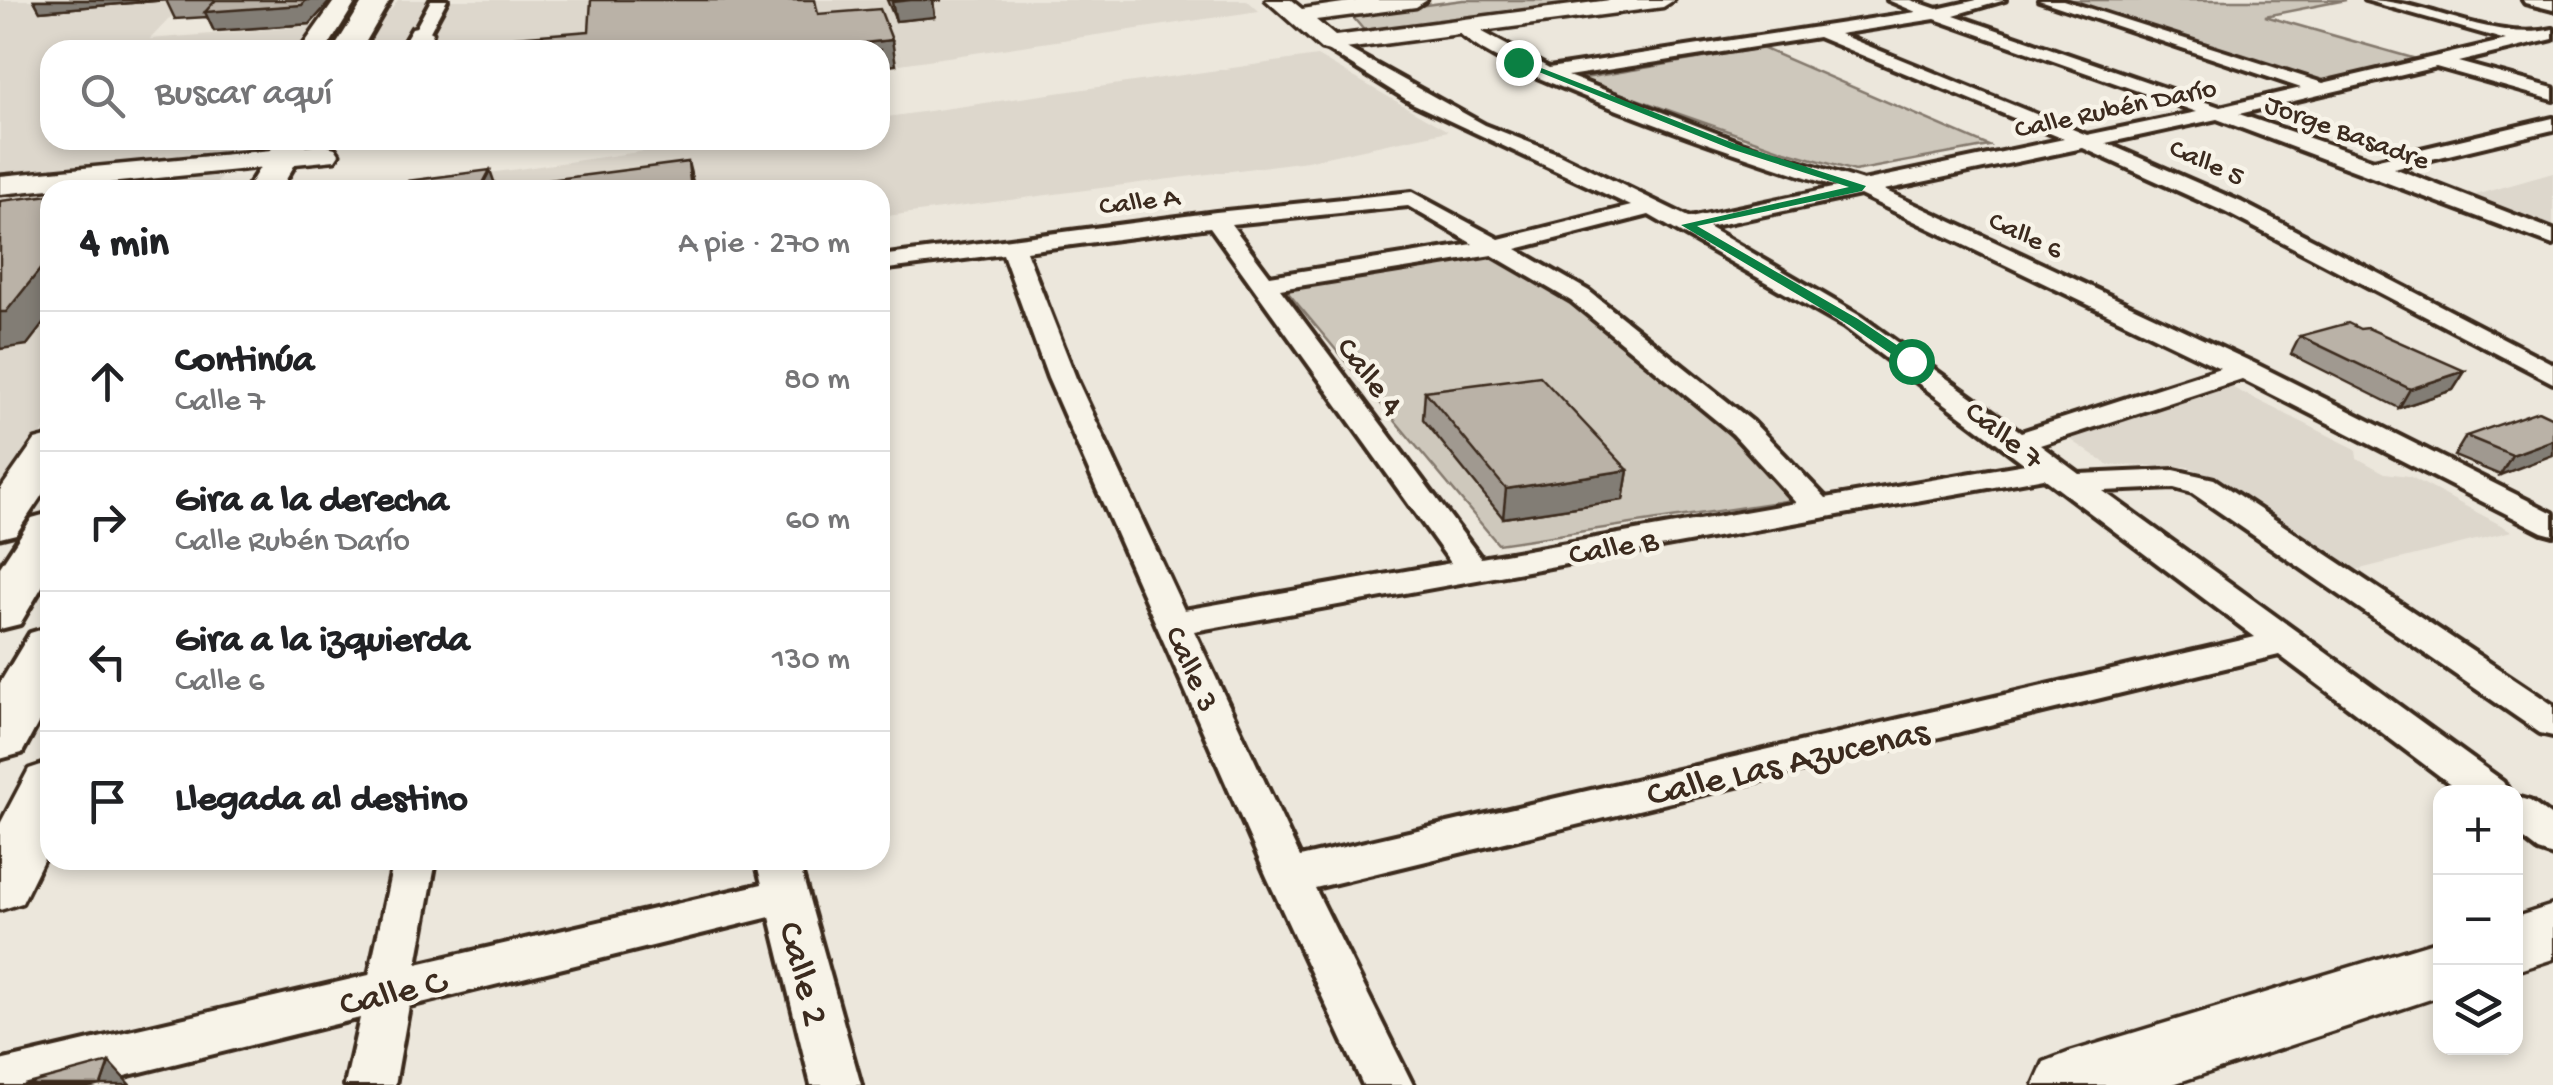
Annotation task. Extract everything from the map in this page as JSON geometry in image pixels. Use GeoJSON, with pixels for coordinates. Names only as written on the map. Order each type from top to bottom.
{"type":"FeatureCollection","features":[{"type":"Feature","properties":{"kind":"main road"},"geometry":{"type":"LineString","coordinates":[[386,36],[389,6]]}},
{"type":"Feature","properties":{"kind":"main road"},"geometry":{"type":"LineString","coordinates":[[357,40],[389,6]]}},
{"type":"Feature","properties":{"kind":"main road"},"geometry":{"type":"LineString","coordinates":[[271,180],[288,159]]}},
{"type":"Feature","properties":{"kind":"main road"},"geometry":{"type":"LineString","coordinates":[[0,611],[40,545]]}},
{"type":"Feature","properties":{"kind":"main road"},"geometry":{"type":"LineString","coordinates":[[0,737],[33,670]]}},
{"type":"Feature","properties":{"kind":"street"},"geometry":{"type":"LineString","coordinates":[[320,40],[346,0]]}},
{"type":"Feature","properties":{"kind":"street"},"geometry":{"type":"LineString","coordinates":[[418,40],[439,0]]}},
{"type":"Feature","properties":{"kind":"street"},"geometry":{"type":"LineString","coordinates":[[1286,8],[1416,0]]}},
{"type":"Feature","properties":{"kind":"street"},"geometry":{"type":"LineString","coordinates":[[1286,8],[1330,44],[1663,0]]}},
{"type":"Feature","properties":{"kind":"street","name":"Jorge Basadre"},"geometry":{"type":"LineString","coordinates":[[1896,0],[2373,166],[2553,238]]}},
{"type":"Feature","properties":{"kind":"street"},"geometry":{"type":"LineString","coordinates":[[1548,74],[1822,33],[1997,0]]}},
{"type":"Feature","properties":{"kind":"street"},"geometry":{"type":"LineString","coordinates":[[2047,0],[2320,88]]}},
{"type":"Feature","properties":{"kind":"street"},"geometry":{"type":"LineString","coordinates":[[2373,0],[2553,48]]}},
{"type":"Feature","properties":{"kind":"street"},"geometry":{"type":"LineString","coordinates":[[2531,0],[2553,6]]}},
{"type":"Feature","properties":{"kind":"street"},"geometry":{"type":"LineString","coordinates":[[1324,6],[1367,40]]}},
{"type":"Feature","properties":{"kind":"street","name":"Calle 6"},"geometry":{"type":"LineString","coordinates":[[1462,28],[1548,74],[1735,147],[1862,188],[2244,369],[2553,524]]}},
{"type":"Feature","properties":{"kind":"street","name":"Calle 5"},"geometry":{"type":"LineString","coordinates":[[1822,33],[2085,141],[2233,207],[2553,375]]}},
{"type":"Feature","properties":{"kind":"street","name":"Calle Rubén Darío"},"geometry":{"type":"LineString","coordinates":[[1687,225],[2218,113],[2553,34]]}},
{"type":"Feature","properties":{"kind":"street","name":"Calle 7"},"geometry":{"type":"LineString","coordinates":[[1330,44],[1434,106],[1552,158],[1687,225],[1854,322],[2479,785]]}},
{"type":"Feature","properties":{"kind":"street"},"geometry":{"type":"LineString","coordinates":[[2434,61],[2553,94]]}},
{"type":"Feature","properties":{"kind":"street"},"geometry":{"type":"LineString","coordinates":[[2373,166],[2553,124]]}},
{"type":"Feature","properties":{"kind":"street"},"geometry":{"type":"LineString","coordinates":[[55,180],[288,159]]}},
{"type":"Feature","properties":{"kind":"street"},"geometry":{"type":"LineString","coordinates":[[243,180],[288,159]]}},
{"type":"Feature","properties":{"kind":"street"},"geometry":{"type":"LineString","coordinates":[[0,185],[40,181]]}},
{"type":"Feature","properties":{"kind":"street","name":"Calle A"},"geometry":{"type":"LineString","coordinates":[[890,262],[1405,198],[1496,247]]}},
{"type":"Feature","properties":{"kind":"street"},"geometry":{"type":"LineString","coordinates":[[1261,285],[1496,247],[1652,207]]}},
{"type":"Feature","properties":{"kind":"street","name":"Calle 4"},"geometry":{"type":"LineString","coordinates":[[1216,219],[1473,571]]}},
{"type":"Feature","properties":{"kind":"street","name":"Calle 3"},"geometry":{"type":"LineString","coordinates":[[1012,246],[1062,378],[1288,878],[1388,1085]]}},
{"type":"Feature","properties":{"kind":"street"},"geometry":{"type":"LineString","coordinates":[[1496,247],[1580,296],[1655,353],[1743,428],[1816,507]]}},
{"type":"Feature","properties":{"kind":"street"},"geometry":{"type":"LineString","coordinates":[[2020,442],[2244,369]]}},
{"type":"Feature","properties":{"kind":"street"},"geometry":{"type":"LineString","coordinates":[[0,524],[40,464]]}},
{"type":"Feature","properties":{"kind":"street","name":"Calle B"},"geometry":{"type":"LineString","coordinates":[[1174,623],[1816,507],[2061,476],[2174,479],[2196,482],[2553,723]]}},
{"type":"Feature","properties":{"kind":"street","name":"Calle Las Azucenas"},"geometry":{"type":"LineString","coordinates":[[1288,878],[2284,642]]}},
{"type":"Feature","properties":{"kind":"street"},"geometry":{"type":"LineString","coordinates":[[0,885],[40,804]]}},
{"type":"Feature","properties":{"kind":"street"},"geometry":{"type":"LineString","coordinates":[[2523,817],[2553,840]]}},
{"type":"Feature","properties":{"kind":"street"},"geometry":{"type":"LineString","coordinates":[[370,1085],[413,870]]}},
{"type":"Feature","properties":{"kind":"street","name":"Calle C"},"geometry":{"type":"LineString","coordinates":[[0,1084],[390,990],[781,878]]}},
{"type":"Feature","properties":{"kind":"street","name":"Calle 2"},"geometry":{"type":"LineString","coordinates":[[781,878],[836,1085]]}},
{"type":"Feature","properties":{"kind":"street"},"geometry":{"type":"LineString","coordinates":[[2523,942],[2553,932]]}},
{"type":"Feature","properties":{"kind":"street"},"geometry":{"type":"LineString","coordinates":[[2106,1079],[2433,970]]}},
{"type":"Feature","properties":{"kind":"shaded area"},"geometry":{"type":"Polygon","coordinates":[[[0,0],[187,0],[150,39],[309,26],[391,10],[398,0],[1247,0],[1259,11],[890,66],[890,40],[40,40],[40,150],[240,150],[219,180],[40,180],[40,435],[0,493],[0,0]]]}},
{"type":"Feature","properties":{"kind":"shaded area"},"geometry":{"type":"Polygon","coordinates":[[[1463,0],[1639,0],[1368,35],[1351,15],[1463,0]]]}},
{"type":"Feature","properties":{"kind":"shaded area"},"geometry":{"type":"Polygon","coordinates":[[[2060,0],[2346,0],[2265,16],[2416,59],[2314,83],[2060,0]]]}},
{"type":"Feature","properties":{"kind":"shaded area"},"geometry":{"type":"Polygon","coordinates":[[[1762,48],[1989,146],[1855,171],[1785,151],[1579,79],[1762,48]]]}},
{"type":"Feature","properties":{"kind":"shaded area"},"geometry":{"type":"Polygon","coordinates":[[[1317,56],[1448,131],[1307,161],[890,216],[890,180],[441,180],[652,150],[890,150],[890,117],[1317,56]]]}},
{"type":"Feature","properties":{"kind":"shaded area"},"geometry":{"type":"Polygon","coordinates":[[[2553,173],[2553,230],[2472,196],[2553,173]]]}},
{"type":"Feature","properties":{"kind":"shaded area"},"geometry":{"type":"Polygon","coordinates":[[[1490,252],[1555,291],[1653,363],[1798,499],[1498,544],[1285,289],[1286,285],[1490,252]]]}},
{"type":"Feature","properties":{"kind":"shaded area"},"geometry":{"type":"Polygon","coordinates":[[[2221,382],[2356,449],[2357,458],[2385,473],[2409,476],[2512,531],[2352,571],[2222,480],[2189,467],[2108,465],[2067,437],[2221,382]]]}},
{"type":"Feature","properties":{"kind":"building"},"geometry":{"type":"Polygon","coordinates":[[[216,0],[306,0],[302,5],[205,12],[216,0]]]}},
{"type":"Feature","properties":{"kind":"building"},"geometry":{"type":"Polygon","coordinates":[[[591,0],[815,0],[818,14],[880,9],[892,40],[480,40],[589,31],[591,0]]]}},
{"type":"Feature","properties":{"kind":"building"},"geometry":{"type":"Polygon","coordinates":[[[688,162],[690,180],[549,180],[688,162]]]}},
{"type":"Feature","properties":{"kind":"building"},"geometry":{"type":"Polygon","coordinates":[[[490,170],[485,180],[415,180],[490,170]]]}},
{"type":"Feature","properties":{"kind":"building"},"geometry":{"type":"Polygon","coordinates":[[[40,196],[40,270],[6,312],[0,312],[0,201],[40,196]]]}},
{"type":"Feature","properties":{"kind":"building"},"geometry":{"type":"Polygon","coordinates":[[[2348,323],[2465,371],[2410,389],[2300,336],[2348,323]]]}},
{"type":"Feature","properties":{"kind":"building"},"geometry":{"type":"Polygon","coordinates":[[[1540,376],[1628,470],[1506,489],[1425,391],[1540,376]]]}},
{"type":"Feature","properties":{"kind":"building"},"geometry":{"type":"Polygon","coordinates":[[[2538,411],[2553,418],[2553,440],[2512,455],[2466,436],[2538,411]]]}},
{"type":"Feature","properties":{"kind":"building"},"geometry":{"type":"Polygon","coordinates":[[[109,1062],[101,1085],[24,1085],[109,1062]]]}},
{"type":"Feature","properties":{"kind":"route"},"geometry":{"type":"LineString","coordinates":[[1518,62],[1735,147],[1862,188],[1687,225],[1854,322],[1911,361]]}}]}
